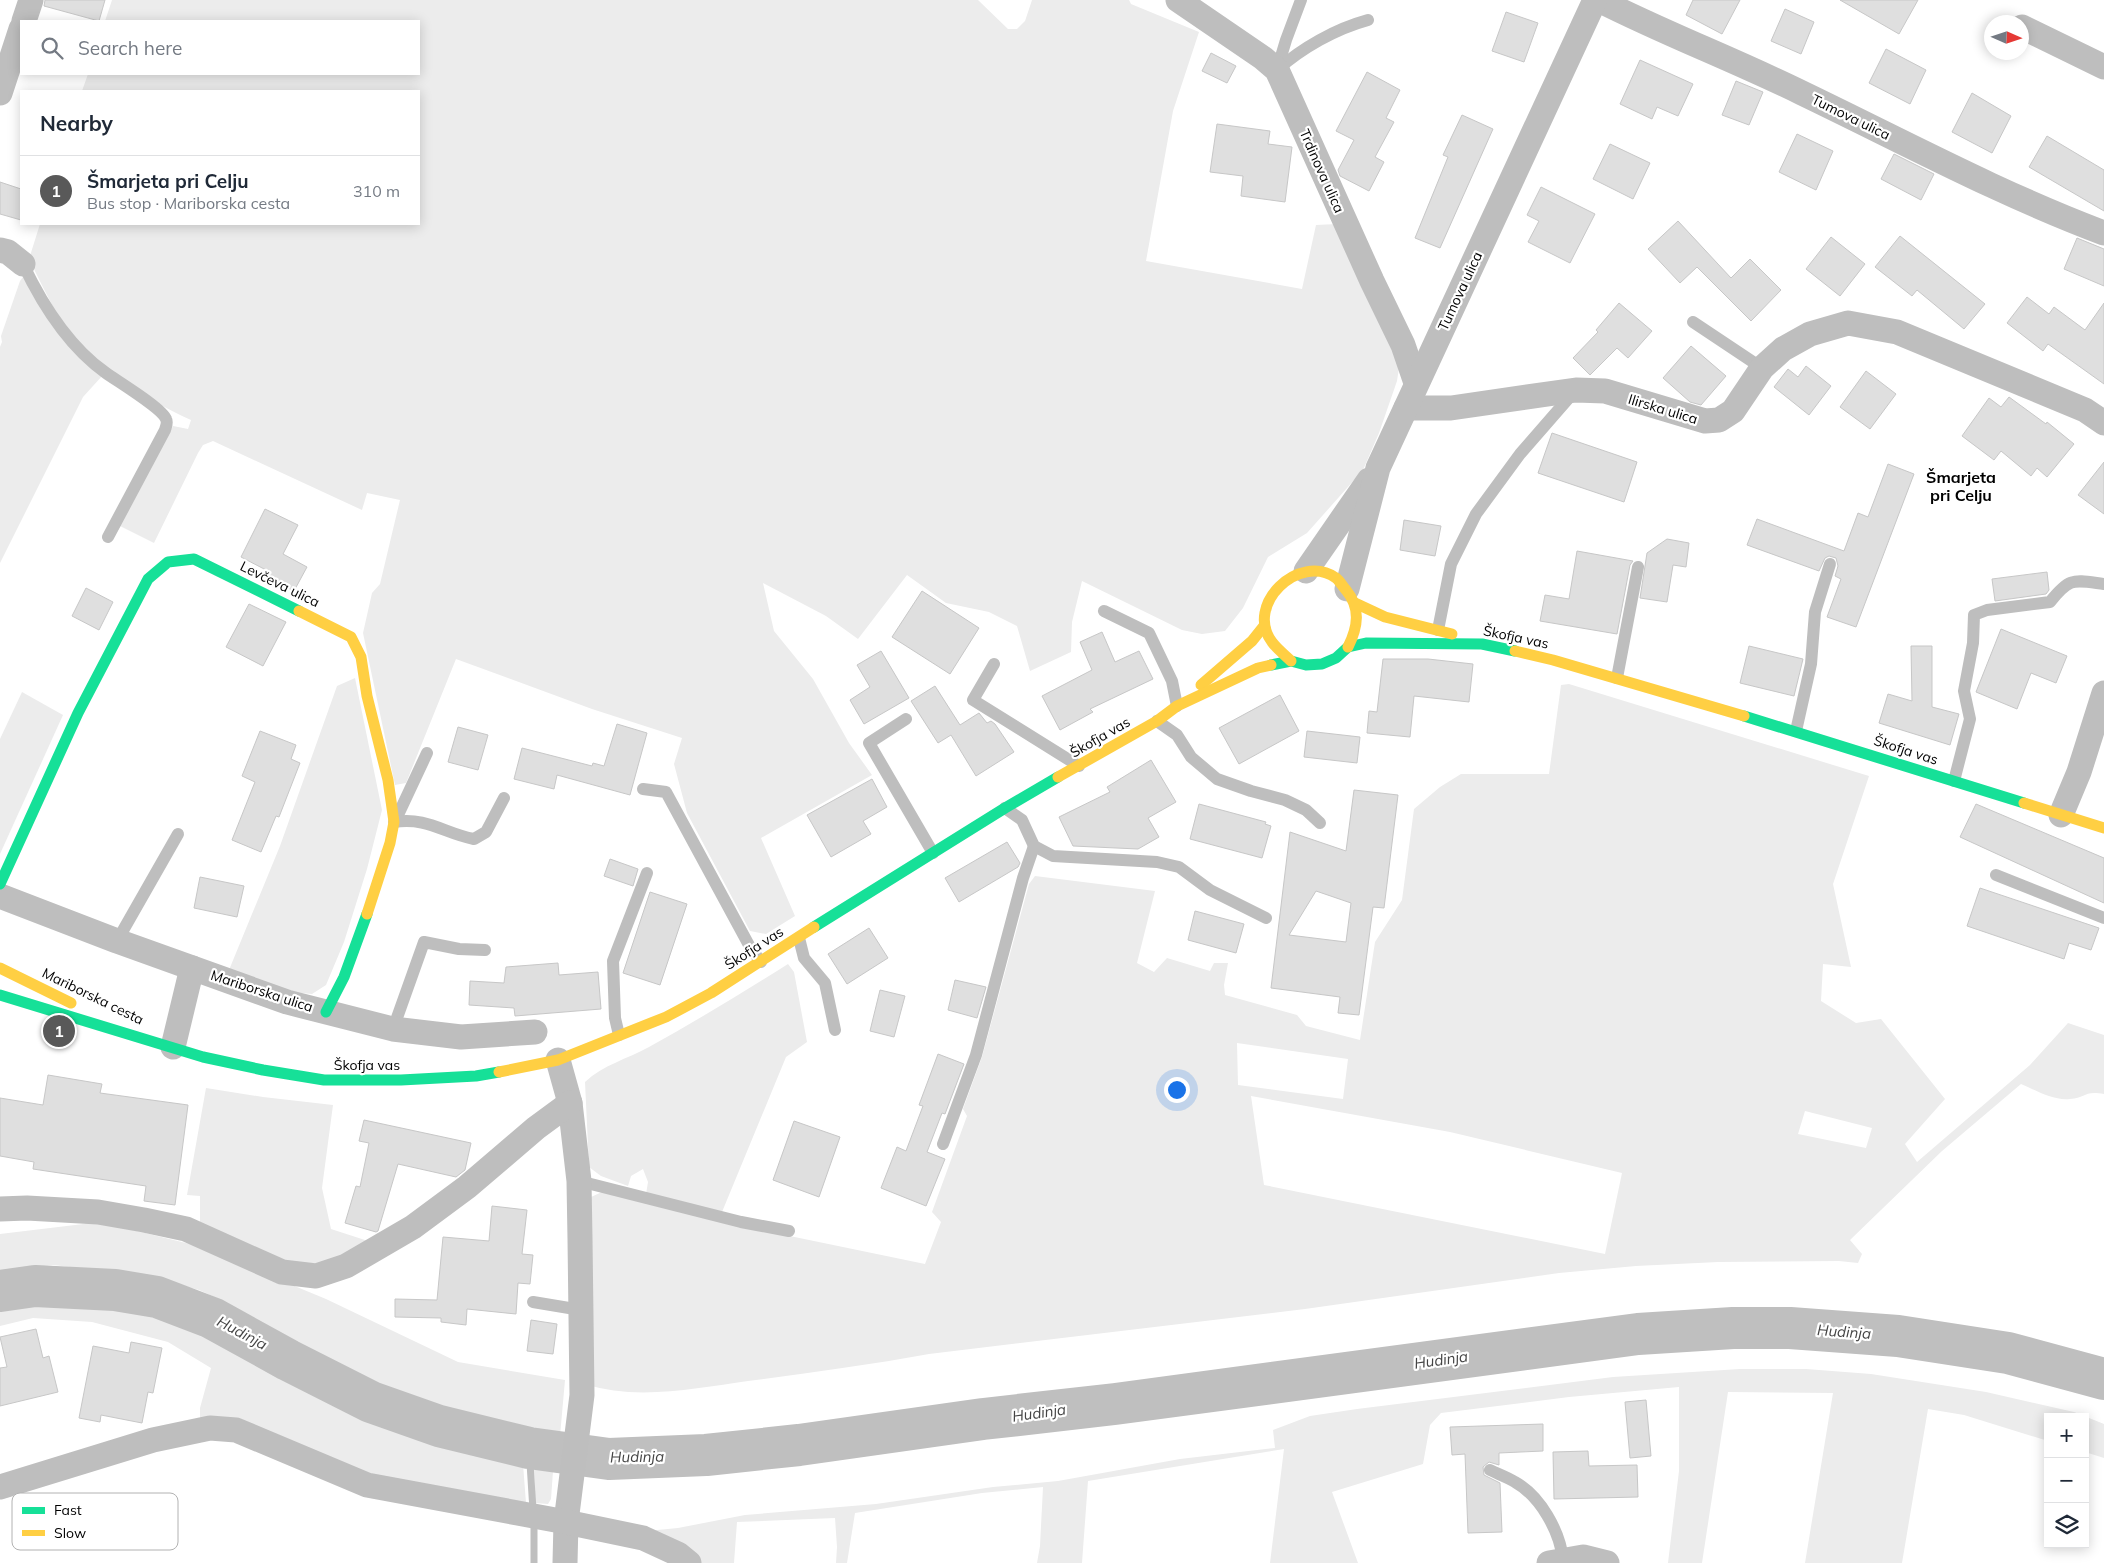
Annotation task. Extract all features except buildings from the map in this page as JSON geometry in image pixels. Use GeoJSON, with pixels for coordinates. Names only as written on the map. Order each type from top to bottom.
{"type":"FeatureCollection","features":[{"type":"Feature","properties":{"kind":"main road","name":"Levčeva ulica"},"geometry":{"type":"LineString","coordinates":[[0,884],[78,713],[148,579],[168,562],[194,558],[351,637],[361,657],[367,696],[388,780],[394,822],[390,843],[367,914],[344,977],[326,1012]]}},
{"type":"Feature","properties":{"kind":"main road"},"geometry":{"type":"LineString","coordinates":[[1291,661],[1279,653],[1269,641],[1264,626],[1264,611],[1269,596],[1279,584],[1292,575],[1306,572],[1322,572],[1337,580],[1351,596],[1385,617],[1438,630],[1482,644]]}},
{"type":"Feature","properties":{"kind":"main road"},"geometry":{"type":"LineString","coordinates":[[1348,647],[1355,634],[1358,618],[1351,596]]}},
{"type":"Feature","properties":{"kind":"main road"},"geometry":{"type":"LineString","coordinates":[[1177,706],[1252,641],[1264,626]]}},
{"type":"Feature","properties":{"kind":"main road","name":"Škofja vas"},"geometry":{"type":"LineString","coordinates":[[145,1038],[203,1057],[263,1070],[324,1080],[401,1080],[476,1076],[558,1060],[666,1017],[711,993],[1005,808],[1157,721],[1177,706],[1258,668],[1291,661],[1306,665],[1322,664],[1336,658],[1348,647],[1366,643],[1482,644],[1617,678],[1796,731],[2104,828]]}},
{"type":"Feature","properties":{"kind":"main road","name":"Mariborska cesta"},"geometry":{"type":"LineString","coordinates":[[0,968],[145,1038]]}},
{"type":"Feature","properties":{"kind":"main road","name":"Mariborska cesta"},"geometry":{"type":"LineString","coordinates":[[0,995],[145,1038]]}},
{"type":"Feature","properties":{"kind":"street"},"geometry":{"type":"LineString","coordinates":[[24,20],[31,0]]}},
{"type":"Feature","properties":{"kind":"street","name":"Trdinova ulica"},"geometry":{"type":"LineString","coordinates":[[1178,0],[1264,58],[1277,70],[1372,281],[1403,345],[1416,384]]}},
{"type":"Feature","properties":{"kind":"street","name":"Tumova ulica"},"geometry":{"type":"LineString","coordinates":[[1351,596],[1378,468],[1595,0]]}},
{"type":"Feature","properties":{"kind":"street","name":"Tumova ulica"},"geometry":{"type":"LineString","coordinates":[[1599,0],[1650,26],[1800,92],[1953,167],[2104,233]]}},
{"type":"Feature","properties":{"kind":"street"},"geometry":{"type":"LineString","coordinates":[[2029,30],[2104,67]]}},
{"type":"Feature","properties":{"kind":"street"},"geometry":{"type":"LineString","coordinates":[[0,93],[20,32]]}},
{"type":"Feature","properties":{"kind":"street"},"geometry":{"type":"LineString","coordinates":[[0,250],[8,252],[23,264]]}},
{"type":"Feature","properties":{"kind":"street","name":"Ilirska ulica"},"geometry":{"type":"LineString","coordinates":[[1406,408],[1451,408],[1576,390],[1605,392],[1705,421],[1719,420],[1733,410],[1762,368],[1783,349],[1810,334],[1848,323],[1897,332],[2084,410],[2104,423]]}},
{"type":"Feature","properties":{"kind":"street"},"geometry":{"type":"LineString","coordinates":[[1306,572],[1378,468]]}},
{"type":"Feature","properties":{"kind":"street"},"geometry":{"type":"LineString","coordinates":[[2061,815],[2079,772],[2104,694]]}},
{"type":"Feature","properties":{"kind":"street","name":"Mariborska ulica"},"geometry":{"type":"LineString","coordinates":[[0,896],[117,941],[287,1002],[393,1030],[461,1037],[535,1032]]}},
{"type":"Feature","properties":{"kind":"street"},"geometry":{"type":"LineString","coordinates":[[173,1047],[192,968]]}},
{"type":"Feature","properties":{"kind":"street"},"geometry":{"type":"LineString","coordinates":[[558,1060],[570,1103],[579,1181],[581,1310],[582,1395],[569,1494],[558,1520],[565,1563]]}},
{"type":"Feature","properties":{"kind":"street"},"geometry":{"type":"LineString","coordinates":[[0,1209],[27,1208],[98,1212],[144,1220],[186,1229],[282,1272],[316,1276],[346,1266],[413,1227],[467,1187],[536,1128],[570,1103]]}},
{"type":"Feature","properties":{"kind":"street"},"geometry":{"type":"LineString","coordinates":[[0,1487],[153,1440],[210,1428],[236,1430],[367,1485],[558,1520],[643,1538],[678,1554],[689,1563]]}},
{"type":"Feature","properties":{"kind":"street"},"geometry":{"type":"LineString","coordinates":[[1556,1561],[1583,1557],[1607,1563]]}},
{"type":"Feature","properties":{"kind":"lane"},"geometry":{"type":"LineString","coordinates":[[1277,70],[1286,40],[1302,0]]}},
{"type":"Feature","properties":{"kind":"lane"},"geometry":{"type":"LineString","coordinates":[[1277,70],[1288,60],[1345,26],[1368,20]]}},
{"type":"Feature","properties":{"kind":"lane"},"geometry":{"type":"LineString","coordinates":[[23,264],[55,318],[73,343],[102,371],[157,408],[166,417],[167,424],[165,430],[108,537]]}},
{"type":"Feature","properties":{"kind":"lane"},"geometry":{"type":"LineString","coordinates":[[1693,322],[1762,368]]}},
{"type":"Feature","properties":{"kind":"lane"},"geometry":{"type":"LineString","coordinates":[[1438,630],[1451,564],[1476,514],[1520,454],[1576,390]]}},
{"type":"Feature","properties":{"kind":"lane"},"geometry":{"type":"LineString","coordinates":[[1796,731],[1811,664],[1815,612],[1830,564]]}},
{"type":"Feature","properties":{"kind":"lane"},"geometry":{"type":"LineString","coordinates":[[1617,678],[1638,567]]}},
{"type":"Feature","properties":{"kind":"lane"},"geometry":{"type":"LineString","coordinates":[[1954,781],[1970,719],[1964,691],[1972,643],[1974,615],[1987,610],[2050,602],[2062,587],[2071,581],[2104,584]]}},
{"type":"Feature","properties":{"kind":"lane"},"geometry":{"type":"LineString","coordinates":[[1104,611],[1149,633],[1172,681],[1177,706]]}},
{"type":"Feature","properties":{"kind":"lane"},"geometry":{"type":"LineString","coordinates":[[994,664],[973,700],[1079,766]]}},
{"type":"Feature","properties":{"kind":"lane"},"geometry":{"type":"LineString","coordinates":[[906,720],[869,742],[933,853]]}},
{"type":"Feature","properties":{"kind":"lane"},"geometry":{"type":"LineString","coordinates":[[1157,721],[1177,735],[1191,757],[1217,780],[1285,800],[1306,810],[1320,823]]}},
{"type":"Feature","properties":{"kind":"lane"},"geometry":{"type":"LineString","coordinates":[[394,822],[427,753]]}},
{"type":"Feature","properties":{"kind":"lane"},"geometry":{"type":"LineString","coordinates":[[643,789],[666,792],[750,947],[761,962]]}},
{"type":"Feature","properties":{"kind":"lane"},"geometry":{"type":"LineString","coordinates":[[394,822],[412,819],[459,836],[474,839],[486,832],[504,798]]}},
{"type":"Feature","properties":{"kind":"lane"},"geometry":{"type":"LineString","coordinates":[[1005,808],[1022,820],[1034,846],[1053,856],[1157,862],[1179,867],[1210,890],[1266,918]]}},
{"type":"Feature","properties":{"kind":"lane"},"geometry":{"type":"LineString","coordinates":[[117,941],[178,834]]}},
{"type":"Feature","properties":{"kind":"lane"},"geometry":{"type":"LineString","coordinates":[[943,1144],[976,1055],[1023,878],[1034,846]]}},
{"type":"Feature","properties":{"kind":"lane"},"geometry":{"type":"LineString","coordinates":[[619,1035],[614,1018],[613,960],[648,873]]}},
{"type":"Feature","properties":{"kind":"lane"},"geometry":{"type":"LineString","coordinates":[[1996,875],[2104,918]]}},
{"type":"Feature","properties":{"kind":"lane"},"geometry":{"type":"LineString","coordinates":[[799,938],[804,958],[825,983],[835,1030]]}},
{"type":"Feature","properties":{"kind":"lane"},"geometry":{"type":"LineString","coordinates":[[393,1030],[424,942],[459,949],[485,950]]}},
{"type":"Feature","properties":{"kind":"lane"},"geometry":{"type":"LineString","coordinates":[[579,1181],[741,1222],[789,1230]]}},
{"type":"Feature","properties":{"kind":"lane"},"geometry":{"type":"LineString","coordinates":[[533,1302],[581,1310]]}},
{"type":"Feature","properties":{"kind":"lane"},"geometry":{"type":"LineString","coordinates":[[1490,1470],[1516,1482],[1534,1497],[1552,1524],[1562,1546],[1556,1561]]}},
{"type":"Feature","properties":{"kind":"shaded area"},"geometry":{"type":"Polygon","coordinates":[[[112,0],[978,0],[1008,29],[1017,29],[1025,21],[1032,0],[1129,0],[1131,4],[1199,32],[1173,111],[1146,261],[1302,289],[1316,225],[1337,224],[1383,320],[1399,368],[1397,381],[1379,433],[1363,470],[1307,533],[1268,557],[1243,608],[1225,631],[1202,634],[1182,630],[1082,581],[1072,622],[1071,652],[1030,671],[1017,626],[989,612],[946,603],[907,575],[858,639],[826,616],[763,583],[774,631],[813,679],[849,743],[872,775],[761,838],[795,916],[766,934],[750,931],[687,813],[674,764],[682,738],[592,709],[456,659],[406,783],[395,785],[363,633],[372,593],[380,584],[400,500],[367,493],[362,510],[213,441],[203,445],[198,453],[154,543],[118,525],[173,426],[188,429],[191,420],[153,401],[116,376],[83,347],[69,331],[57,314],[29,259],[40,225],[420,225],[420,90],[82,90],[88,75],[420,75],[420,20],[105,20],[112,0]]]}},
{"type":"Feature","properties":{"kind":"shaded area"},"geometry":{"type":"Polygon","coordinates":[[[23,277],[102,376],[83,397],[0,563],[0,347],[2,342],[1,336],[23,277]]]}},
{"type":"Feature","properties":{"kind":"shaded area"},"geometry":{"type":"Polygon","coordinates":[[[355,678],[382,810],[367,869],[344,942],[326,985],[312,994],[291,992],[229,970],[280,846],[337,686],[355,678]]]}},
{"type":"Feature","properties":{"kind":"shaded area"},"geometry":{"type":"Polygon","coordinates":[[[1569,684],[1869,776],[1833,884],[1851,967],[1823,964],[1821,1001],[1856,1023],[1881,1019],[1945,1099],[1905,1144],[1917,1162],[2030,1065],[2068,1023],[2104,1035],[2104,1094],[2092,1093],[2064,1099],[2045,1094],[2021,1084],[1942,1151],[1850,1240],[1862,1254],[1858,1263],[1839,1261],[1718,1262],[1636,1266],[1559,1273],[1305,1309],[929,1354],[839,1369],[688,1390],[625,1392],[586,1384],[591,1197],[602,1192],[746,1227],[925,1264],[941,1222],[932,1212],[967,1116],[963,1109],[982,1057],[1029,884],[1035,876],[1155,891],[1137,963],[1154,972],[1167,958],[1210,971],[1214,963],[1228,963],[1224,985],[1225,995],[1297,1015],[1306,1026],[1360,1040],[1375,942],[1402,900],[1414,809],[1440,787],[1461,774],[1549,774],[1561,685],[1569,684]],[[1237,1043],[1238,1085],[1343,1099],[1348,1059],[1237,1043]],[[1251,1096],[1264,1185],[1605,1254],[1622,1173],[1450,1132],[1251,1096]],[[1805,1111],[1798,1134],[1866,1148],[1872,1128],[1805,1111]]]}},
{"type":"Feature","properties":{"kind":"shaded area"},"geometry":{"type":"Polygon","coordinates":[[[22,692],[63,715],[0,854],[0,739],[22,692]]]}},
{"type":"Feature","properties":{"kind":"shaded area"},"geometry":{"type":"Polygon","coordinates":[[[788,964],[794,972],[807,1042],[786,1057],[722,1212],[646,1194],[648,1182],[643,1169],[631,1176],[628,1186],[601,1176],[589,1167],[585,1082],[607,1067],[649,1047],[684,1027],[788,964]]]}},
{"type":"Feature","properties":{"kind":"shaded area"},"geometry":{"type":"Polygon","coordinates":[[[206,1088],[333,1105],[322,1188],[331,1229],[368,1241],[340,1261],[303,1268],[200,1224],[200,1196],[187,1195],[206,1088]]]}},
{"type":"Feature","properties":{"kind":"shaded area"},"geometry":{"type":"Polygon","coordinates":[[[100,1222],[190,1244],[234,1261],[326,1299],[458,1362],[565,1380],[560,1436],[447,1415],[375,1391],[299,1350],[228,1303],[199,1290],[148,1276],[53,1265],[17,1269],[0,1274],[0,1234],[100,1222]]]}},
{"type":"Feature","properties":{"kind":"shaded area"},"geometry":{"type":"Polygon","coordinates":[[[62,1301],[117,1305],[155,1312],[203,1329],[287,1378],[362,1417],[435,1444],[523,1464],[526,1503],[389,1479],[200,1422],[200,1408],[211,1368],[168,1342],[92,1322],[33,1318],[0,1326],[0,1308],[62,1301]]]}},
{"type":"Feature","properties":{"kind":"shaded area"},"geometry":{"type":"Polygon","coordinates":[[[1740,1369],[1806,1369],[1871,1374],[1986,1392],[2076,1413],[2044,1413],[2044,1440],[1964,1415],[1928,1409],[1902,1563],[1805,1563],[1833,1393],[1728,1392],[1702,1563],[1668,1563],[1679,1471],[1679,1387],[1569,1397],[1441,1413],[1430,1425],[1423,1464],[1332,1492],[1358,1563],[1270,1563],[1284,1449],[1088,1481],[1082,1563],[1037,1563],[1040,1546],[1043,1487],[982,1493],[855,1513],[847,1563],[836,1563],[835,1518],[737,1522],[734,1563],[701,1563],[647,1531],[678,1528],[745,1515],[876,1504],[993,1487],[1058,1481],[1180,1459],[1275,1448],[1273,1430],[1310,1416],[1613,1377],[1740,1369]]]}},
{"type":"Feature","properties":{"kind":"shaded area"},"geometry":{"type":"Polygon","coordinates":[[[2089,1418],[2104,1424],[2104,1458],[2089,1453],[2089,1418]]]}},
{"type":"Feature","properties":{"kind":"shaded area"},"geometry":{"type":"Polygon","coordinates":[[[534,1467],[553,1471],[551,1499],[548,1504],[535,1503],[534,1467]]]}},
{"type":"Feature","properties":{"kind":"waterway","name":"Hudinja"},"geometry":{"type":"LineString","coordinates":[[0,1291],[35,1286],[115,1290],[157,1297],[212,1318],[288,1360],[371,1402],[439,1426],[529,1448],[609,1459],[706,1455],[799,1445],[983,1419],[1115,1404],[1638,1334],[1733,1328],[1790,1328],[1898,1336],[2008,1353],[2104,1379]]}},
{"type":"Feature","properties":{"kind":"waterway"},"geometry":{"type":"LineString","coordinates":[[529,1448],[533,1510]]}},
{"type":"Feature","properties":{"kind":"waterway"},"geometry":{"type":"LineString","coordinates":[[534,1521],[534,1563]]}},
{"type":"Feature","properties":{"kind":"traffic: fast"},"geometry":{"type":"LineString","coordinates":[[0,884],[78,713],[148,579],[168,562],[194,559],[299,611]]}},
{"type":"Feature","properties":{"kind":"traffic: fast"},"geometry":{"type":"LineString","coordinates":[[1271,665],[1291,661],[1306,665],[1322,664],[1336,658],[1348,647],[1366,643],[1482,644],[1515,651]]}},
{"type":"Feature","properties":{"kind":"traffic: fast"},"geometry":{"type":"LineString","coordinates":[[1744,716],[2024,803]]}},
{"type":"Feature","properties":{"kind":"traffic: fast"},"geometry":{"type":"LineString","coordinates":[[814,927],[1058,777]]}},
{"type":"Feature","properties":{"kind":"traffic: fast"},"geometry":{"type":"LineString","coordinates":[[326,1012],[344,977],[367,914]]}},
{"type":"Feature","properties":{"kind":"traffic: fast"},"geometry":{"type":"LineString","coordinates":[[0,995],[203,1057],[263,1070],[324,1080],[401,1080],[476,1076],[499,1072]]}},
{"type":"Feature","properties":{"kind":"traffic: slow"},"geometry":{"type":"LineString","coordinates":[[1291,661],[1272,642],[1265,628],[1265,613],[1270,599],[1280,586],[1292,577],[1306,572],[1321,572],[1336,578],[1351,597],[1356,611],[1356,625],[1348,647]]}},
{"type":"Feature","properties":{"kind":"traffic: slow"},"geometry":{"type":"LineString","coordinates":[[1355,603],[1385,617],[1452,634]]}},
{"type":"Feature","properties":{"kind":"traffic: slow"},"geometry":{"type":"LineString","coordinates":[[299,611],[351,637],[361,657],[367,696],[388,780],[394,822],[390,843],[367,914]]}},
{"type":"Feature","properties":{"kind":"traffic: slow"},"geometry":{"type":"LineString","coordinates":[[1201,685],[1252,641],[1264,626]]}},
{"type":"Feature","properties":{"kind":"traffic: slow"},"geometry":{"type":"LineString","coordinates":[[1515,651],[1553,660],[1744,716]]}},
{"type":"Feature","properties":{"kind":"traffic: slow"},"geometry":{"type":"LineString","coordinates":[[1058,777],[1157,721],[1177,706],[1258,668],[1271,665]]}},
{"type":"Feature","properties":{"kind":"traffic: slow"},"geometry":{"type":"LineString","coordinates":[[2024,803],[2104,828]]}},
{"type":"Feature","properties":{"kind":"traffic: slow"},"geometry":{"type":"LineString","coordinates":[[499,1072],[558,1060],[666,1017],[711,993],[814,927]]}},
{"type":"Feature","properties":{"kind":"traffic: slow"},"geometry":{"type":"LineString","coordinates":[[0,968],[71,1003]]}},
{"type":"Feature","properties":{"kind":"place","name":"Šmarjeta pri Celju"},"geometry":{"type":"Point","coordinates":[59,1031]}},
{"type":"Feature","properties":{"kind":"district","name":"Šmarjeta pri Celju"},"geometry":{"type":"Point","coordinates":[1961,486]}}]}
